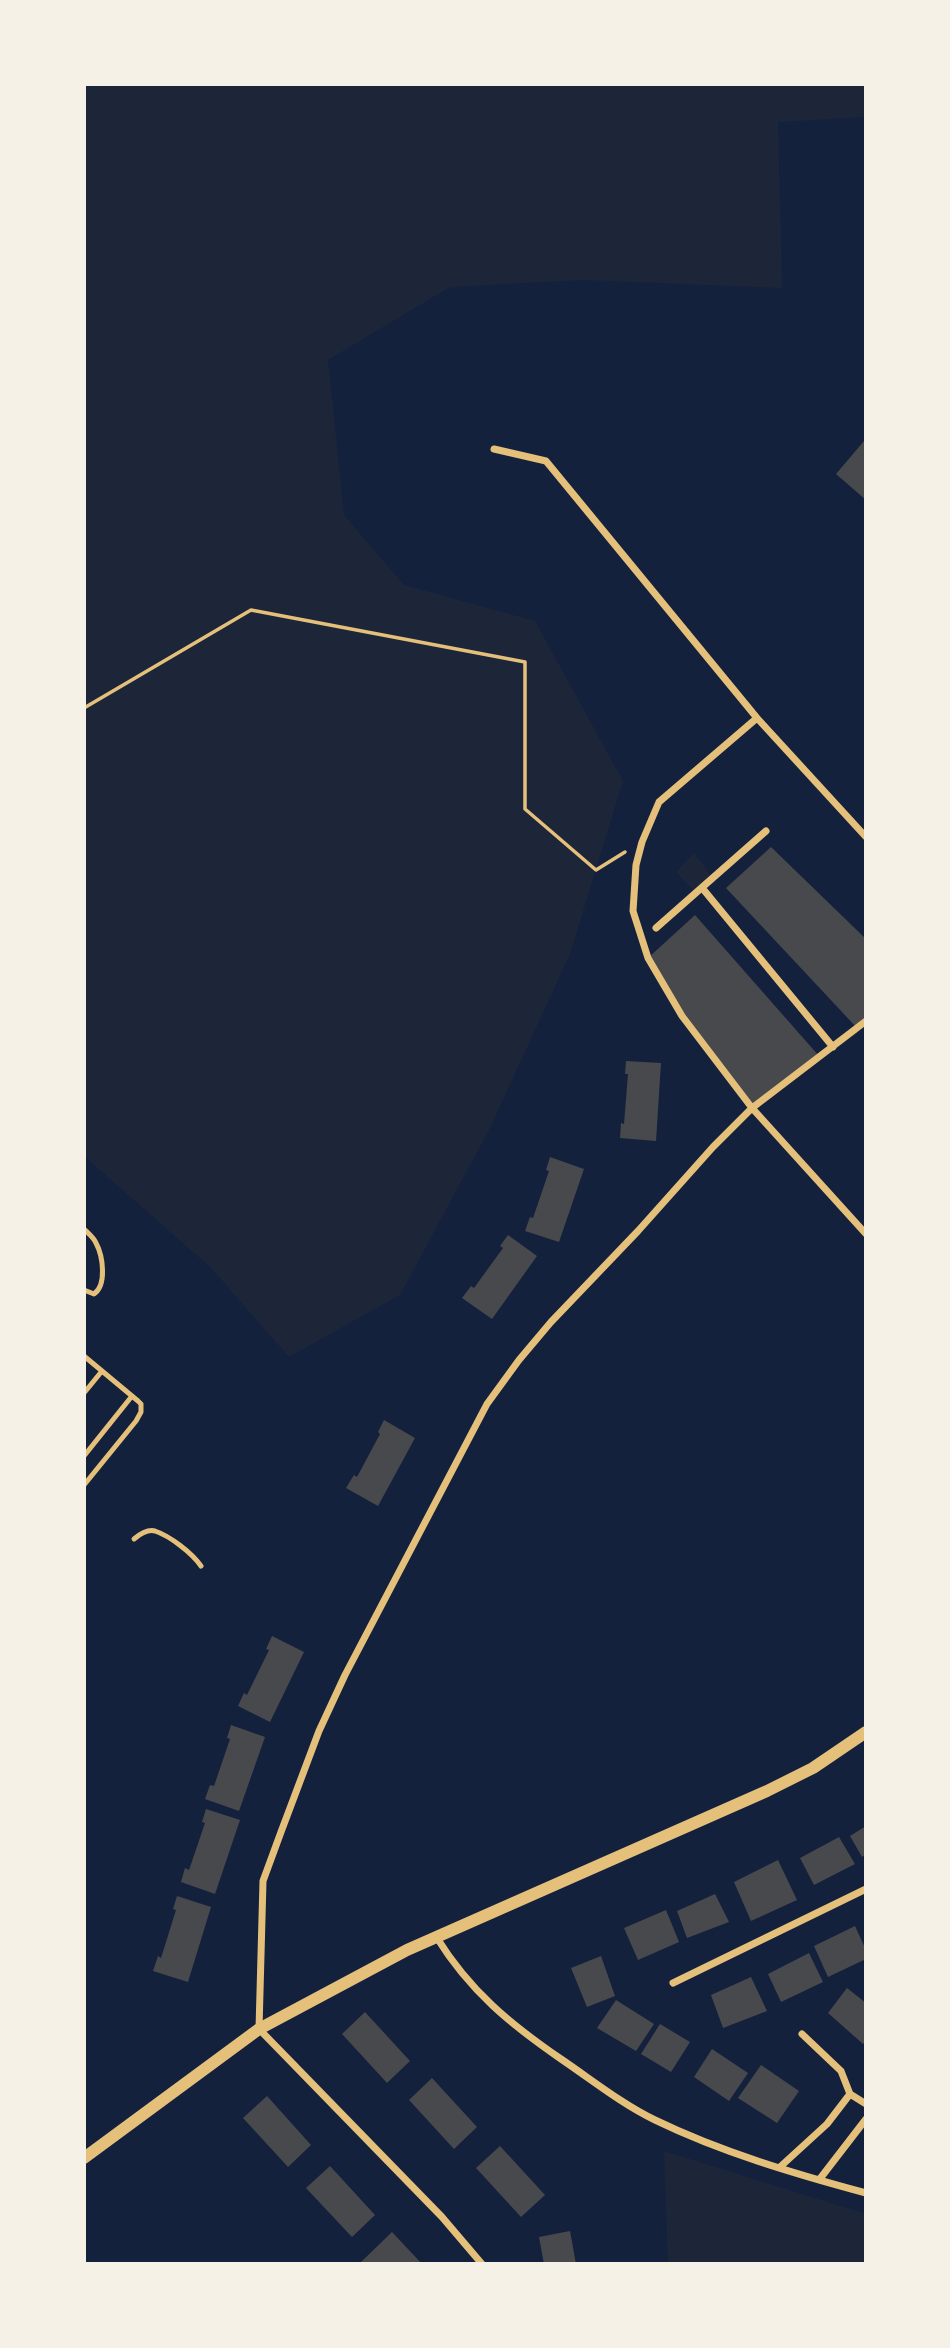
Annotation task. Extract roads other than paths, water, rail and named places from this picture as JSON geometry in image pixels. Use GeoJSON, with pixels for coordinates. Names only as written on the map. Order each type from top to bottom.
{"type":"FeatureCollection","features":[{"type":"Feature","properties":{"kind":"street"},"geometry":{"type":"LineString","coordinates":[[494,449],[546,461],[757,718],[866,837]]}},
{"type":"Feature","properties":{"kind":"street"},"geometry":{"type":"LineString","coordinates":[[757,718],[659,802],[642,842],[636,865],[634,911],[648,958],[682,1016],[752,1108],[866,1234]]}},
{"type":"Feature","properties":{"kind":"street"},"geometry":{"type":"LineString","coordinates":[[656,928],[766,831]]}},
{"type":"Feature","properties":{"kind":"street"},"geometry":{"type":"LineString","coordinates":[[703,889],[832,1047]]}},
{"type":"Feature","properties":{"kind":"street"},"geometry":{"type":"LineString","coordinates":[[482,2264],[442,2217],[259,2029],[263,1881],[319,1731],[345,1675],[487,1404],[551,1322],[638,1231],[713,1146],[752,1108],[866,1021]]}},
{"type":"Feature","properties":{"kind":"street"},"geometry":{"type":"LineString","coordinates":[[84,2158],[259,2029],[407,1951],[767,1791],[813,1768],[866,1732]]}},
{"type":"Feature","properties":{"kind":"street"},"geometry":{"type":"LineString","coordinates":[[673,1983],[866,1889]]}},
{"type":"Feature","properties":{"kind":"street"},"geometry":{"type":"LineString","coordinates":[[437,1938],[468,1982],[499,2013],[602,2087],[653,2119],[712,2144],[866,2193]]}},
{"type":"Feature","properties":{"kind":"street"},"geometry":{"type":"LineString","coordinates":[[802,2034],[841,2071],[850,2094],[866,2104]]}},
{"type":"Feature","properties":{"kind":"street"},"geometry":{"type":"LineString","coordinates":[[780,2167],[827,2124],[850,2094]]}},
{"type":"Feature","properties":{"kind":"street"},"geometry":{"type":"LineString","coordinates":[[819,2180],[866,2119]]}},
{"type":"Feature","properties":{"kind":"lane"},"geometry":{"type":"LineString","coordinates":[[84,1229],[96,1242],[102,1281],[99,1290],[94,1294],[84,1290]]}},
{"type":"Feature","properties":{"kind":"lane"},"geometry":{"type":"LineString","coordinates":[[84,1356],[141,1404],[141,1412],[136,1421],[84,1485]]}},
{"type":"Feature","properties":{"kind":"lane"},"geometry":{"type":"LineString","coordinates":[[84,1393],[102,1371]]}},
{"type":"Feature","properties":{"kind":"lane"},"geometry":{"type":"LineString","coordinates":[[84,1455],[132,1396]]}},
{"type":"Feature","properties":{"kind":"lane"},"geometry":{"type":"LineString","coordinates":[[134,1539],[141,1532],[154,1531],[185,1549],[201,1566]]}}]}
